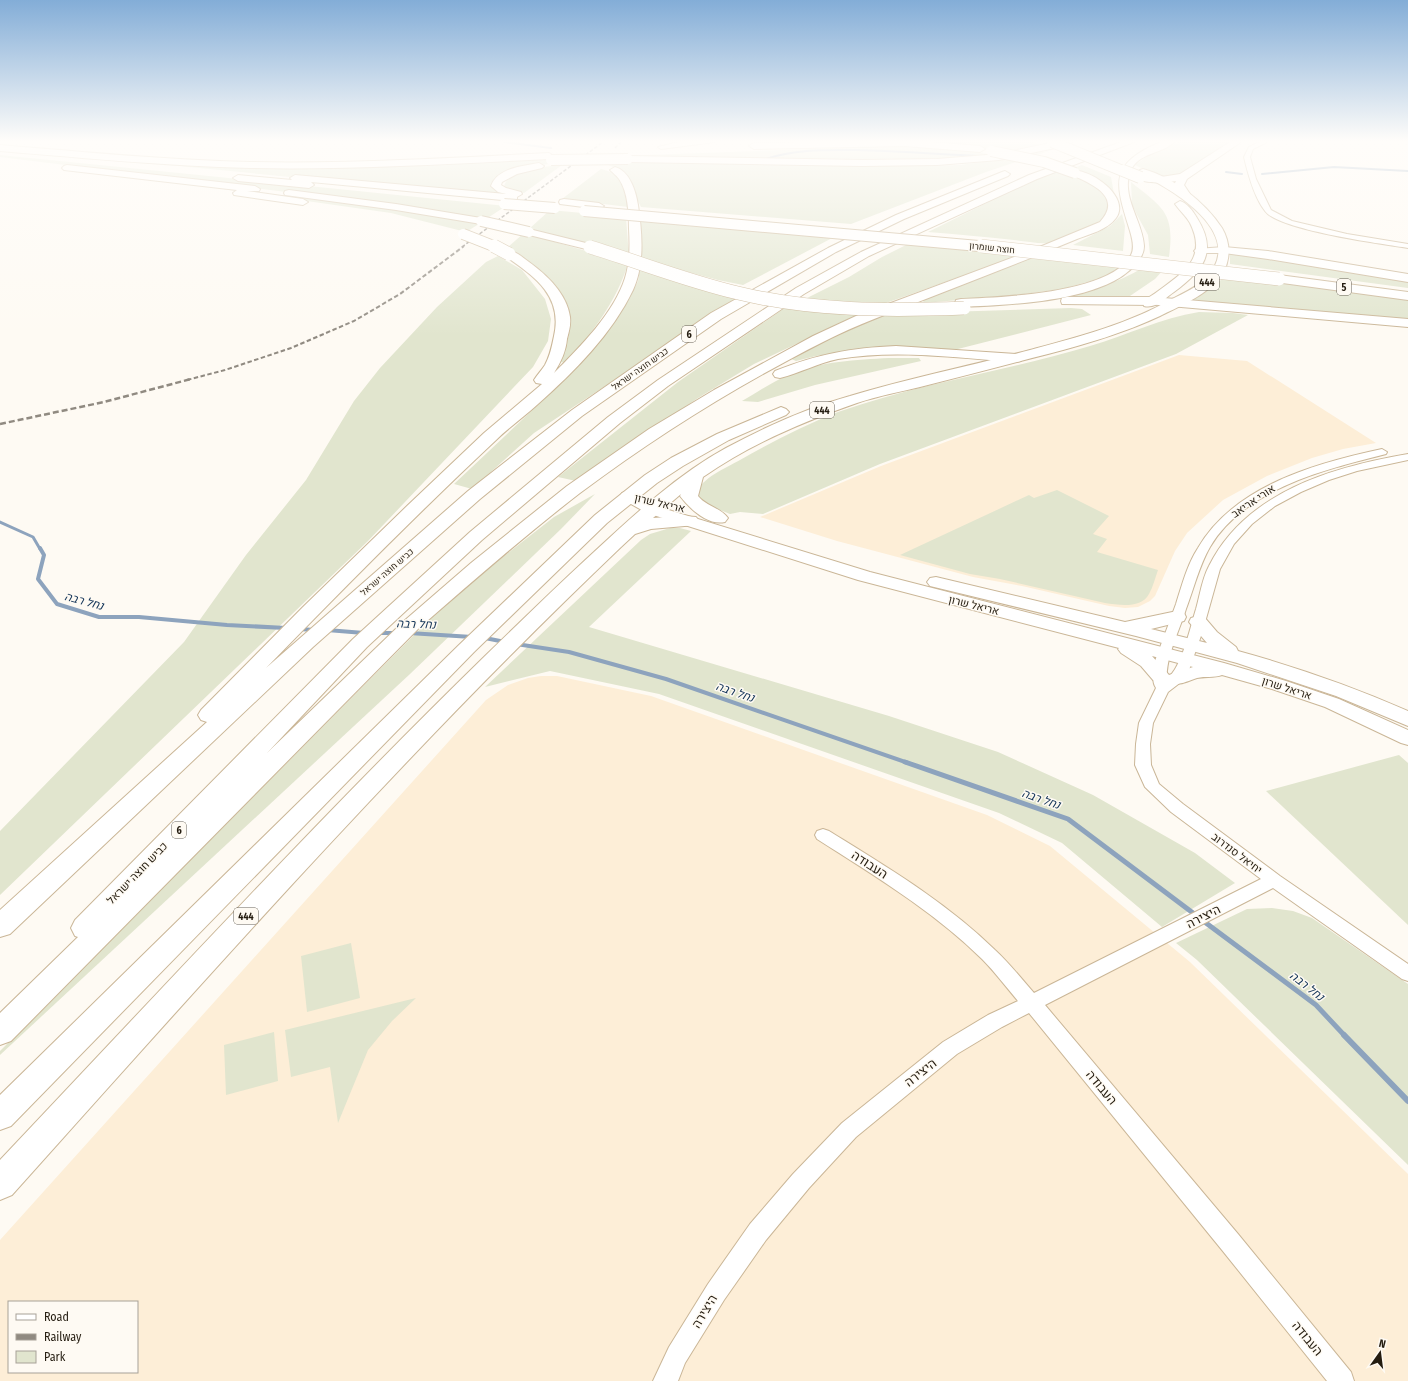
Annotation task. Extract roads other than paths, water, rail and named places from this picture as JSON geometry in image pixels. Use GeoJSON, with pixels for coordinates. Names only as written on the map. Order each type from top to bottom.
{"type":"FeatureCollection","features":[{"type":"Feature","properties":{"kind":"main road"},"geometry":{"type":"LineString","coordinates":[[333,206],[419,221]]}},
{"type":"Feature","properties":{"kind":"main road"},"geometry":{"type":"LineString","coordinates":[[391,206],[481,221],[529,232],[590,247],[646,266],[726,290],[797,303],[890,309],[1098,300],[1152,301],[1408,323]]}},
{"type":"Feature","properties":{"kind":"main road","name":"חוצה שומרון"},"geometry":{"type":"LineString","coordinates":[[585,206],[1408,290]]}},
{"type":"Feature","properties":{"kind":"main road"},"geometry":{"type":"LineString","coordinates":[[494,432],[540,394],[589,345],[613,311],[631,279],[635,265],[636,252],[632,206]]}},
{"type":"Feature","properties":{"kind":"main road","name":"כביש חוצה ישראל"},"geometry":{"type":"LineString","coordinates":[[62,869],[331,621],[474,495],[577,413],[716,316],[832,250],[900,217],[926,206]]}},
{"type":"Feature","properties":{"kind":"main road","name":"6"},"geometry":{"type":"LineString","coordinates":[[386,634],[476,536],[614,420],[663,383],[800,291],[865,254],[968,206]]}},
{"type":"Feature","properties":{"kind":"main road"},"geometry":{"type":"LineString","coordinates":[[0,1032],[386,634],[411,625],[573,490],[655,432],[719,393],[818,339],[861,319],[1036,252],[1104,224],[1112,217],[1115,210],[1114,206]]}},
{"type":"Feature","properties":{"kind":"main road"},"geometry":{"type":"LineString","coordinates":[[963,306],[1065,292],[1104,281],[1122,271],[1134,260],[1138,251],[1136,234],[1129,206]]}},
{"type":"Feature","properties":{"kind":"main road","name":"444"},"geometry":{"type":"LineString","coordinates":[[0,1116],[494,622],[601,519],[628,496],[651,479],[695,452],[723,437],[777,413],[844,391],[988,356],[1073,333],[1114,318],[1152,301],[1190,273],[1196,266],[1201,245],[1199,231],[1195,221],[1182,206]]}},
{"type":"Feature","properties":{"kind":"main road"},"geometry":{"type":"LineString","coordinates":[[1200,206],[1203,209],[1223,245]]}},
{"type":"Feature","properties":{"kind":"main road"},"geometry":{"type":"LineString","coordinates":[[62,869],[279,641],[494,432],[548,373],[556,358],[563,327],[563,315],[560,302],[538,275],[509,254],[489,244],[458,233]]}},
{"type":"Feature","properties":{"kind":"main road","name":"444"},"geometry":{"type":"LineString","coordinates":[[0,1184],[336,819],[526,627],[629,531],[695,476],[750,442],[793,421],[855,399],[1063,346],[1132,323],[1175,303],[1204,286],[1215,275],[1223,258],[1223,245]]}},
{"type":"Feature","properties":{"kind":"main road"},"geometry":{"type":"LineString","coordinates":[[1200,251],[1223,245],[1268,255],[1408,278]]}},
{"type":"Feature","properties":{"kind":"main road","name":"חוצה שומרון"},"geometry":{"type":"LineString","coordinates":[[1279,276],[1408,296]]}},
{"type":"Feature","properties":{"kind":"main road"},"geometry":{"type":"LineString","coordinates":[[1044,302],[1089,304],[1107,309],[1114,314]]}},
{"type":"Feature","properties":{"kind":"main road"},"geometry":{"type":"LineString","coordinates":[[1132,323],[1181,309],[1225,308]]}},
{"type":"Feature","properties":{"kind":"main road"},"geometry":{"type":"LineString","coordinates":[[522,532],[605,476],[684,427],[793,368],[820,358],[845,354],[903,350],[1016,358]]}},
{"type":"Feature","properties":{"kind":"main road"},"geometry":{"type":"LineString","coordinates":[[903,350],[938,357],[942,362],[940,368]]}},
{"type":"Feature","properties":{"kind":"main road"},"geometry":{"type":"LineString","coordinates":[[695,476],[689,496],[697,506],[719,518]]}},
{"type":"Feature","properties":{"kind":"main road","name":"אריאל שרון"},"geometry":{"type":"LineString","coordinates":[[628,496],[658,506],[690,521],[864,576],[1114,633]]}},
{"type":"Feature","properties":{"kind":"main road","name":"אריאל שרון"},"geometry":{"type":"LineString","coordinates":[[658,506],[719,518],[917,577],[1167,647],[1235,664],[1286,671],[1341,689],[1408,719]]}},
{"type":"Feature","properties":{"kind":"main road"},"geometry":{"type":"LineString","coordinates":[[629,531],[647,524],[690,521]]}},
{"type":"Feature","properties":{"kind":"main road"},"geometry":{"type":"LineString","coordinates":[[1114,633],[1177,617]]}},
{"type":"Feature","properties":{"kind":"main road"},"geometry":{"type":"LineString","coordinates":[[1114,633],[1148,662],[1166,681],[1195,672],[1235,664],[1221,646],[1198,622]]}},
{"type":"Feature","properties":{"kind":"main road","name":"כביש חוצה ישראל"},"geometry":{"type":"LineString","coordinates":[[0,1019],[125,885],[360,643],[386,634]]}},
{"type":"Feature","properties":{"kind":"main road","name":"אריאל שרון"},"geometry":{"type":"LineString","coordinates":[[1235,664],[1279,685],[1332,703],[1408,738]]}},
{"type":"Feature","properties":{"kind":"main road","name":"6"},"geometry":{"type":"LineString","coordinates":[[0,926],[62,869]]}},
{"type":"Feature","properties":{"kind":"street"},"geometry":{"type":"LineString","coordinates":[[1265,206],[1268,212],[1290,223],[1347,236],[1408,246]]}},
{"type":"Feature","properties":{"kind":"street","name":"אורי אריאב"},"geometry":{"type":"LineString","coordinates":[[1167,647],[1196,561],[1209,538],[1230,515],[1266,490],[1294,476],[1360,456],[1408,448]]}},
{"type":"Feature","properties":{"kind":"street","name":"אורי אריאב"},"geometry":{"type":"LineString","coordinates":[[1189,652],[1215,566],[1228,544],[1248,521],[1282,497],[1308,483],[1372,463],[1408,457]]}},
{"type":"Feature","properties":{"kind":"street","name":"יחיאל סנדרוב"},"geometry":{"type":"LineString","coordinates":[[1167,647],[1166,681],[1146,723],[1143,744],[1143,765],[1153,787],[1177,808],[1274,880],[1408,974]]}},
{"type":"Feature","properties":{"kind":"street","name":"יחיאל סנדרוב"},"geometry":{"type":"LineString","coordinates":[[1166,681],[1182,670],[1189,652]]}},
{"type":"Feature","properties":{"kind":"street","name":"העבודה"},"geometry":{"type":"LineString","coordinates":[[823,834],[905,886],[957,926],[989,955],[1031,1003],[1230,1242],[1342,1381]]}},
{"type":"Feature","properties":{"kind":"street","name":"היצירה"},"geometry":{"type":"LineString","coordinates":[[665,1381],[677,1355],[716,1292],[758,1232],[801,1181],[849,1130],[950,1048],[995,1021],[1274,880]]}},
{"type":"Feature","properties":{"kind":"waterway","name":"נחל רבה"},"geometry":{"type":"LineString","coordinates":[[0,522],[33,537],[40,549]]}},
{"type":"Feature","properties":{"kind":"waterway","name":"נחל רבה"},"geometry":{"type":"LineString","coordinates":[[40,548],[44,555],[38,579],[57,604],[99,617],[139,617],[227,625],[286,628]]}},
{"type":"Feature","properties":{"kind":"waterway","name":"נחל רבה"},"geometry":{"type":"LineString","coordinates":[[299,629],[314,630]]}},
{"type":"Feature","properties":{"kind":"waterway","name":"נחל רבה"},"geometry":{"type":"LineString","coordinates":[[327,630],[364,633]]}},
{"type":"Feature","properties":{"kind":"waterway","name":"נחל רבה"},"geometry":{"type":"LineString","coordinates":[[377,633],[396,633]]}},
{"type":"Feature","properties":{"kind":"waterway","name":"נחל רבה"},"geometry":{"type":"LineString","coordinates":[[409,633],[472,637]]}},
{"type":"Feature","properties":{"kind":"waterway","name":"נחל רבה"},"geometry":{"type":"LineString","coordinates":[[485,638],[505,642]]}},
{"type":"Feature","properties":{"kind":"waterway","name":"נחל רבה"},"geometry":{"type":"LineString","coordinates":[[516,644],[569,652],[666,679],[908,763]]}},
{"type":"Feature","properties":{"kind":"waterway","name":"נחל רבה"},"geometry":{"type":"LineString","coordinates":[[905,762],[1068,819],[1197,916]]}},
{"type":"Feature","properties":{"kind":"waterway","name":"נחל רבה"},"geometry":{"type":"LineString","coordinates":[[1202,920],[1316,1005],[1345,1036]]}},
{"type":"Feature","properties":{"kind":"waterway","name":"נחל רבה"},"geometry":{"type":"LineString","coordinates":[[1344,1035],[1408,1101]]}},
{"type":"Feature","properties":{"kind":"railway"},"geometry":{"type":"LineString","coordinates":[[462,247],[516,206]]}},
{"type":"Feature","properties":{"kind":"railway"},"geometry":{"type":"LineString","coordinates":[[187,380],[225,370],[291,348],[354,321],[400,294],[464,246]]}},
{"type":"Feature","properties":{"kind":"railway"},"geometry":{"type":"LineString","coordinates":[[0,424],[104,402],[191,379]]}}]}
